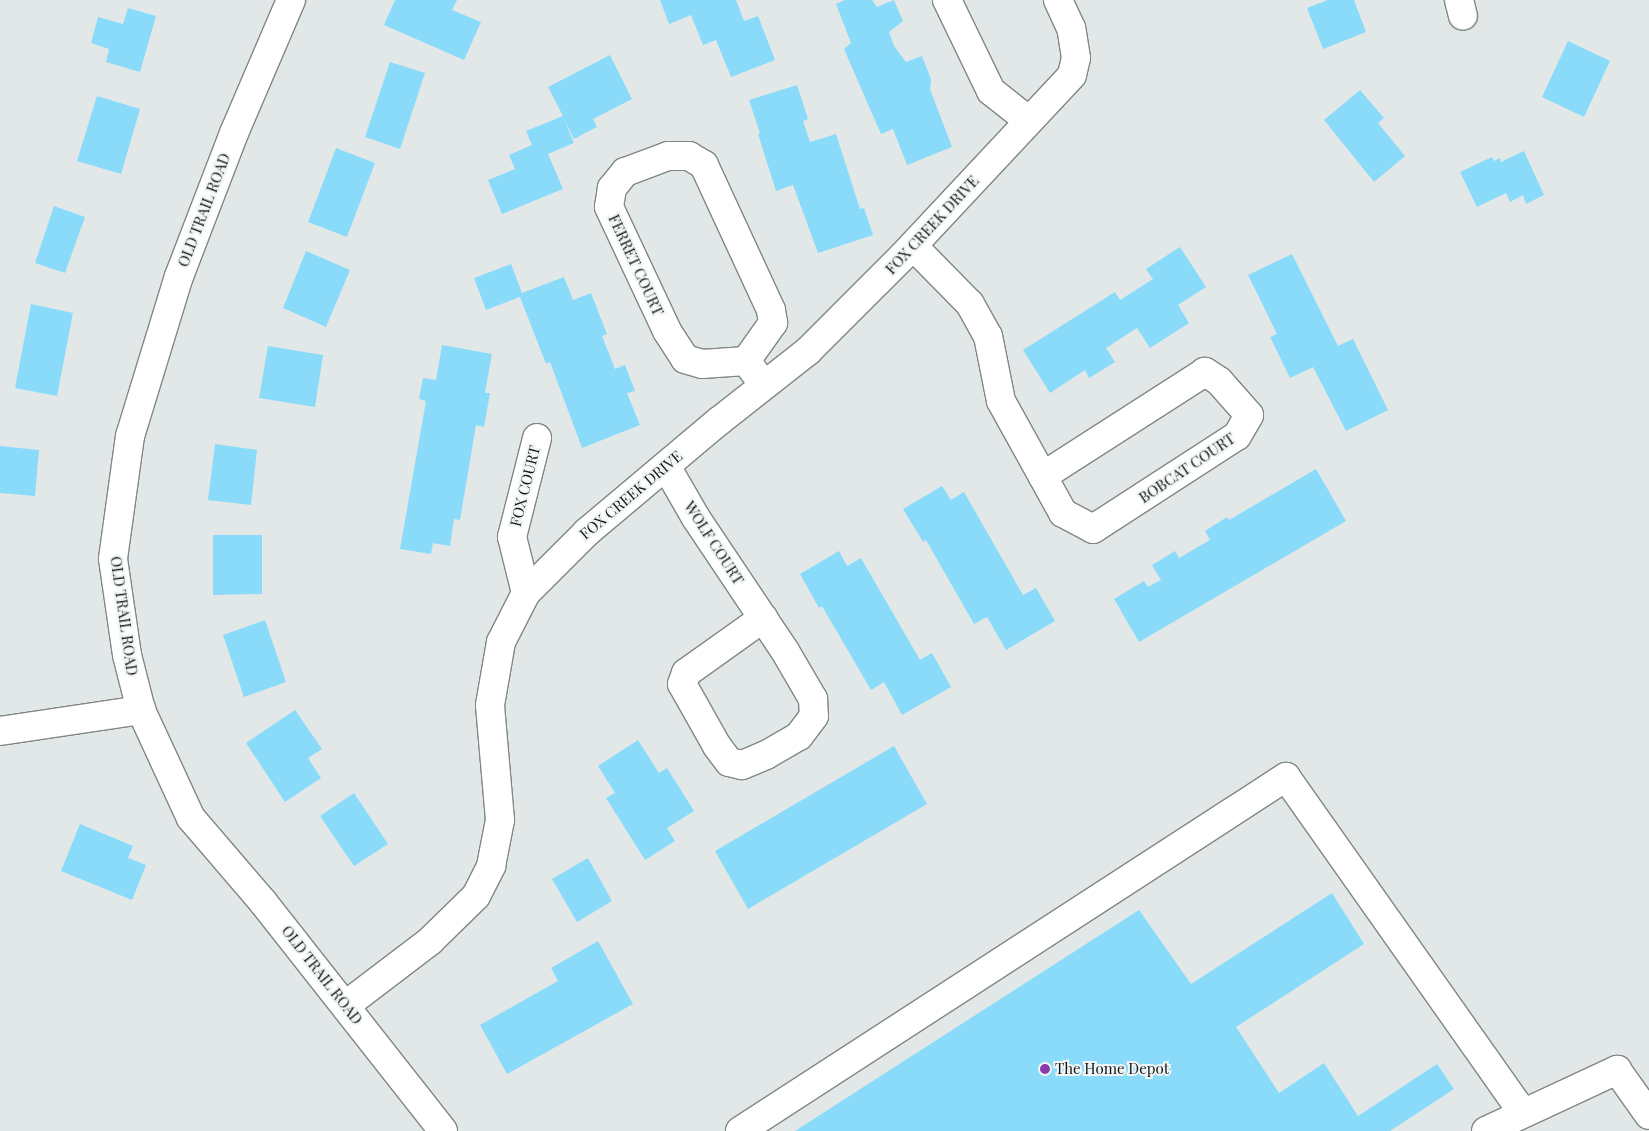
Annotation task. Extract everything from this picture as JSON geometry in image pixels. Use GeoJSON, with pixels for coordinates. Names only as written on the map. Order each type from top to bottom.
{"type":"FeatureCollection","features":[{"type":"Feature","properties":{"kind":"street","name":"OLD TRAIL ROAD"},"geometry":{"type":"LineString","coordinates":[[291,0],[234,133],[178,276],[130,436],[113,559],[127,655],[141,710],[191,818],[264,902],[346,1005],[442,1131]]}},
{"type":"Feature","properties":{"kind":"street"},"geometry":{"type":"LineString","coordinates":[[947,0],[992,91],[1029,121]]}},
{"type":"Feature","properties":{"kind":"street","name":"FOX CREEK DRIVE"},"geometry":{"type":"LineString","coordinates":[[346,1005],[430,940],[469,903],[476,896],[491,866],[500,820],[490,705],[501,642],[526,593],[587,532],[764,385],[808,351],[913,246],[1072,75],[1076,58],[1071,28],[1058,0]]}},
{"type":"Feature","properties":{"kind":"street","name":"FERRET COURT"},"geometry":{"type":"LineString","coordinates":[[668,156],[689,156],[704,166],[770,310],[773,323],[746,361],[702,364],[685,359],[667,331],[608,207],[612,188],[625,172],[668,156]]}},
{"type":"Feature","properties":{"kind":"street","name":"BOBCAT COURT"},"geometry":{"type":"LineString","coordinates":[[913,246],[970,304],[988,336],[1001,401],[1063,513],[1093,529],[1237,436],[1249,415],[1220,381],[1205,372],[1044,476]]}},
{"type":"Feature","properties":{"kind":"street"},"geometry":{"type":"LineString","coordinates":[[746,361],[764,385]]}},
{"type":"Feature","properties":{"kind":"street","name":"FOX COURT"},"geometry":{"type":"LineString","coordinates":[[526,593],[512,537],[537,438]]}},
{"type":"Feature","properties":{"kind":"street","name":"WOLF COURT"},"geometry":{"type":"LineString","coordinates":[[666,466],[696,518],[763,618],[813,698],[814,716],[799,736],[766,755],[742,764],[729,762],[717,746],[682,684],[686,673],[763,618]]}},
{"type":"Feature","properties":{"kind":"street"},"geometry":{"type":"LineString","coordinates":[[0,731],[141,710]]}},
{"type":"Feature","properties":{"kind":"street"},"geometry":{"type":"LineString","coordinates":[[740,1131],[1286,777],[1522,1113]]}},
{"type":"Feature","properties":{"kind":"street"},"geometry":{"type":"LineString","coordinates":[[1486,1131],[1617,1070],[1649,1115]]}},
{"type":"Feature","properties":{"kind":"building"},"geometry":{"type":"Polygon","coordinates":[[[395,0],[457,0],[452,10],[481,22],[464,60],[384,25],[395,0]]]}},
{"type":"Feature","properties":{"kind":"building"},"geometry":{"type":"Polygon","coordinates":[[[660,0],[736,0],[744,21],[758,16],[775,60],[731,77],[716,40],[703,45],[691,15],[669,24],[660,0]]]}},
{"type":"Feature","properties":{"kind":"building"},"geometry":{"type":"Polygon","coordinates":[[[845,0],[872,0],[877,7],[894,0],[903,21],[889,32],[894,46],[906,62],[922,56],[931,79],[930,89],[952,147],[907,165],[893,129],[881,134],[844,49],[851,43],[836,4],[845,0]]]}},
{"type":"Feature","properties":{"kind":"building"},"geometry":{"type":"Polygon","coordinates":[[[1328,0],[1354,0],[1366,32],[1323,49],[1307,8],[1328,0]]]}},
{"type":"Feature","properties":{"kind":"building"},"geometry":{"type":"Polygon","coordinates":[[[128,8],[156,16],[140,72],[106,62],[109,49],[91,43],[98,17],[123,24],[128,8]]]}},
{"type":"Feature","properties":{"kind":"building"},"geometry":{"type":"Polygon","coordinates":[[[1568,41],[1610,61],[1584,117],[1542,97],[1568,41]]]}},
{"type":"Feature","properties":{"kind":"building"},"geometry":{"type":"Polygon","coordinates":[[[610,55],[632,99],[593,119],[597,127],[574,139],[564,119],[574,143],[548,154],[563,189],[502,214],[488,180],[515,169],[509,155],[532,145],[526,131],[563,116],[548,87],[610,55]]]}},
{"type":"Feature","properties":{"kind":"building"},"geometry":{"type":"Polygon","coordinates":[[[390,62],[425,73],[400,149],[365,137],[390,62]]]}},
{"type":"Feature","properties":{"kind":"building"},"geometry":{"type":"Polygon","coordinates":[[[797,85],[808,119],[803,121],[810,142],[836,134],[860,209],[864,208],[873,235],[818,253],[793,185],[776,191],[749,100],[797,85]]]}},
{"type":"Feature","properties":{"kind":"building"},"geometry":{"type":"Polygon","coordinates":[[[1360,90],[1384,118],[1378,123],[1405,156],[1374,182],[1324,120],[1360,90]]]}},
{"type":"Feature","properties":{"kind":"building"},"geometry":{"type":"Polygon","coordinates":[[[97,96],[140,109],[121,174],[77,161],[97,96]]]}},
{"type":"Feature","properties":{"kind":"building"},"geometry":{"type":"Polygon","coordinates":[[[336,148],[375,163],[347,237],[308,222],[336,148]]]}},
{"type":"Feature","properties":{"kind":"building"},"geometry":{"type":"Polygon","coordinates":[[[1524,151],[1544,195],[1526,204],[1523,195],[1510,202],[1506,193],[1477,207],[1460,172],[1492,157],[1494,161],[1500,158],[1501,162],[1524,151]]]}},
{"type":"Feature","properties":{"kind":"building"},"geometry":{"type":"Polygon","coordinates":[[[54,206],[85,217],[65,273],[35,263],[54,206]]]}},
{"type":"Feature","properties":{"kind":"building"},"geometry":{"type":"Polygon","coordinates":[[[1180,247],[1206,287],[1178,305],[1189,323],[1150,348],[1137,328],[1106,348],[1115,362],[1089,378],[1085,370],[1050,393],[1023,350],[1115,292],[1120,300],[1153,279],[1146,269],[1180,247]]]}},
{"type":"Feature","properties":{"kind":"building"},"geometry":{"type":"Polygon","coordinates":[[[306,251],[350,270],[326,327],[283,308],[306,251]]]}},
{"type":"Feature","properties":{"kind":"building"},"geometry":{"type":"Polygon","coordinates":[[[1292,254],[1338,346],[1353,339],[1388,410],[1346,431],[1313,367],[1290,378],[1270,337],[1277,334],[1248,275],[1292,254]]]}},
{"type":"Feature","properties":{"kind":"building"},"geometry":{"type":"Polygon","coordinates":[[[511,264],[522,293],[564,277],[573,300],[591,293],[607,334],[602,336],[615,369],[625,365],[635,391],[627,393],[640,425],[582,448],[550,362],[546,364],[520,297],[486,310],[474,278],[511,264]]]}},
{"type":"Feature","properties":{"kind":"building"},"geometry":{"type":"Polygon","coordinates":[[[31,304],[73,313],[57,396],[15,388],[31,304]]]}},
{"type":"Feature","properties":{"kind":"building"},"geometry":{"type":"Polygon","coordinates":[[[442,345],[492,354],[485,393],[490,393],[484,427],[476,425],[460,520],[454,519],[450,546],[433,543],[431,554],[400,549],[426,401],[419,399],[423,378],[436,380],[442,345]]]}},
{"type":"Feature","properties":{"kind":"building"},"geometry":{"type":"Polygon","coordinates":[[[268,346],[323,355],[315,407],[259,398],[268,346]]]}},
{"type":"Feature","properties":{"kind":"building"},"geometry":{"type":"Polygon","coordinates":[[[215,444],[257,450],[251,505],[208,500],[215,444]]]}},
{"type":"Feature","properties":{"kind":"building"},"geometry":{"type":"Polygon","coordinates":[[[0,446],[39,450],[35,496],[0,493],[0,446]]]}},
{"type":"Feature","properties":{"kind":"building"},"geometry":{"type":"Polygon","coordinates":[[[1316,469],[1346,521],[1139,642],[1114,599],[1144,581],[1148,587],[1161,580],[1152,565],[1175,551],[1179,558],[1210,540],[1205,531],[1227,517],[1229,520],[1316,469]]]}},
{"type":"Feature","properties":{"kind":"building"},"geometry":{"type":"Polygon","coordinates":[[[942,486],[951,500],[964,492],[1023,595],[1036,588],[1055,621],[1006,650],[987,617],[974,624],[926,540],[923,542],[903,509],[942,486]]]}},
{"type":"Feature","properties":{"kind":"building"},"geometry":{"type":"Polygon","coordinates":[[[213,535],[262,535],[262,594],[213,595],[213,535]]]}},
{"type":"Feature","properties":{"kind":"building"},"geometry":{"type":"Polygon","coordinates":[[[839,551],[847,566],[861,558],[920,660],[932,653],[951,687],[902,715],[884,682],[871,690],[822,606],[819,608],[800,574],[839,551]]]}},
{"type":"Feature","properties":{"kind":"building"},"geometry":{"type":"Polygon","coordinates":[[[265,620],[286,682],[244,697],[223,635],[265,620]]]}},
{"type":"Feature","properties":{"kind":"building"},"geometry":{"type":"Polygon","coordinates":[[[295,710],[322,749],[308,758],[321,778],[285,802],[246,743],[295,710]]]}},
{"type":"Feature","properties":{"kind":"building"},"geometry":{"type":"Polygon","coordinates":[[[638,740],[659,773],[667,768],[694,811],[667,828],[675,841],[645,860],[606,798],[615,793],[598,766],[638,740]]]}},
{"type":"Feature","properties":{"kind":"building"},"geometry":{"type":"Polygon","coordinates":[[[894,746],[927,804],[748,909],[715,851],[894,746]]]}},
{"type":"Feature","properties":{"kind":"building"},"geometry":{"type":"Polygon","coordinates":[[[354,793],[388,844],[354,866],[320,816],[354,793]]]}},
{"type":"Feature","properties":{"kind":"building"},"geometry":{"type":"Polygon","coordinates":[[[80,824],[133,846],[128,858],[146,865],[132,900],[61,871],[80,824]]]}},
{"type":"Feature","properties":{"kind":"building"},"geometry":{"type":"Polygon","coordinates":[[[588,858],[612,901],[577,922],[552,879],[588,858]]]}},
{"type":"Feature","properties":{"kind":"building","name":"The Home Depot"},"geometry":{"type":"Polygon","coordinates":[[[1332,893],[1364,944],[1236,1027],[1279,1093],[1324,1063],[1358,1116],[1437,1064],[1454,1089],[1390,1131],[795,1131],[1139,910],[1191,984],[1332,893]]]}},
{"type":"Feature","properties":{"kind":"building"},"geometry":{"type":"Polygon","coordinates":[[[598,941],[633,1004],[507,1074],[480,1025],[558,981],[551,968],[598,941]]]}},
{"type":"Feature","properties":{"kind":"place","name":"The Home Depot"},"geometry":{"type":"Point","coordinates":[1045,1069]}}]}
